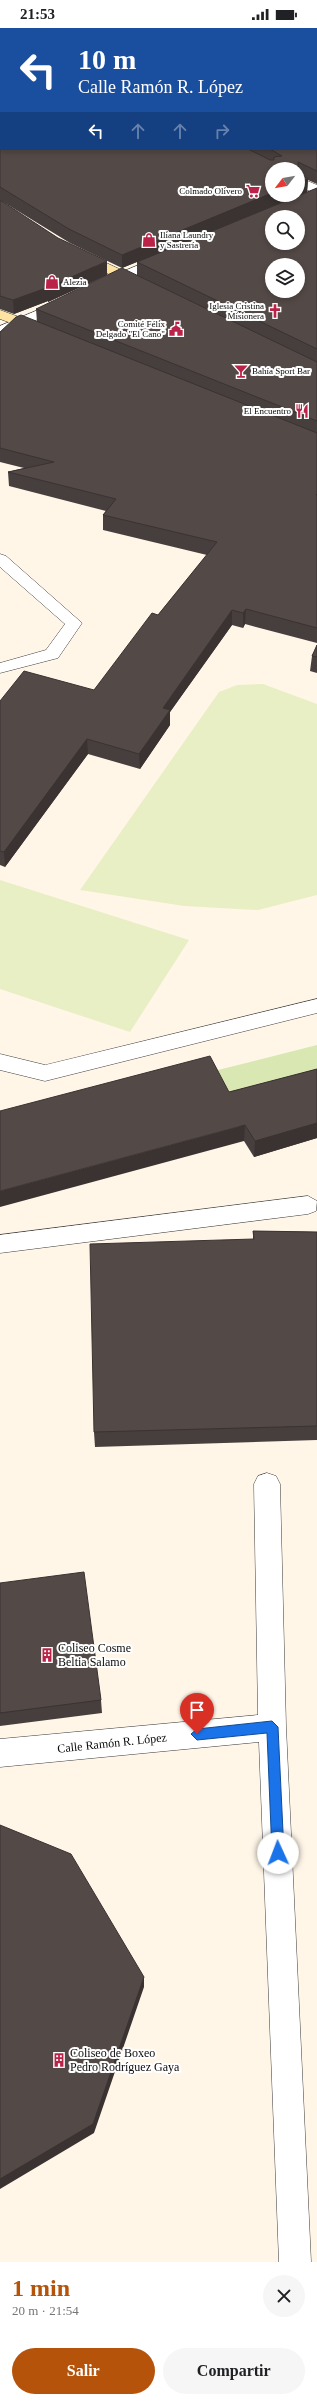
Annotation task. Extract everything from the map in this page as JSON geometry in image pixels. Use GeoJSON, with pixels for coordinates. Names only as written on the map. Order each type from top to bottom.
{"type":"FeatureCollection","features":[{"type":"Feature","properties":{"kind":"main road"},"geometry":{"type":"LineString","coordinates":[[71,250],[157,292]]}},
{"type":"Feature","properties":{"kind":"main road"},"geometry":{"type":"LineString","coordinates":[[0,314],[52,335]]}},
{"type":"Feature","properties":{"kind":"street"},"geometry":{"type":"LineString","coordinates":[[305,184],[317,190]]}},
{"type":"Feature","properties":{"kind":"street"},"geometry":{"type":"LineString","coordinates":[[305,199],[317,194]]}},
{"type":"Feature","properties":{"kind":"street"},"geometry":{"type":"LineString","coordinates":[[94,289],[122,275],[181,251]]}},
{"type":"Feature","properties":{"kind":"street"},"geometry":{"type":"LineString","coordinates":[[0,331],[22,323],[72,299]]}},
{"type":"Feature","properties":{"kind":"street"},"geometry":{"type":"LineString","coordinates":[[0,559],[74,622],[52,654],[0,668]]}},
{"type":"Feature","properties":{"kind":"street"},"geometry":{"type":"LineString","coordinates":[[0,1062],[45,1073],[317,1006]]}},
{"type":"Feature","properties":{"kind":"street"},"geometry":{"type":"LineString","coordinates":[[0,1244],[308,1205]]}},
{"type":"Feature","properties":{"kind":"street"},"geometry":{"type":"LineString","coordinates":[[267,1484],[272,1727],[295,2262]]}},
{"type":"Feature","properties":{"kind":"street","name":"Calle Ramón R. López"},"geometry":{"type":"LineString","coordinates":[[0,1754],[272,1727]]}},
{"type":"Feature","properties":{"kind":"green space"},"geometry":{"type":"Polygon","coordinates":[[[263,684],[317,704],[317,895],[258,910],[184,906],[80,890],[219,692],[237,685],[263,684]]]}},
{"type":"Feature","properties":{"kind":"green space"},"geometry":{"type":"Polygon","coordinates":[[[0,880],[189,940],[130,1032],[0,989],[0,880]]]}},
{"type":"Feature","properties":{"kind":"green space"},"geometry":{"type":"Polygon","coordinates":[[[317,1045],[317,1085],[228,1108],[210,1072],[317,1045]]]}},
{"type":"Feature","properties":{"kind":"building"},"geometry":{"type":"Polygon","coordinates":[[[0,150],[250,150],[270,160],[274,160],[274,157],[282,156],[272,150],[317,150],[317,171],[305,165],[305,162],[265,162],[265,196],[122,255],[69,229],[0,187],[0,150]]]}},
{"type":"Feature","properties":{"kind":"building"},"geometry":{"type":"Polygon","coordinates":[[[317,188],[317,349],[137,262],[283,202],[305,202],[305,193],[317,188]]]}},
{"type":"Feature","properties":{"kind":"building"},"geometry":{"type":"Polygon","coordinates":[[[0,200],[58,238],[107,261],[47,288],[49,287],[13,300],[0,296],[0,200]]]}},
{"type":"Feature","properties":{"kind":"building"},"geometry":{"type":"Polygon","coordinates":[[[122,268],[317,362],[317,421],[36,309],[122,268]]]}},
{"type":"Feature","properties":{"kind":"building"},"geometry":{"type":"Polygon","coordinates":[[[21,315],[317,433],[317,628],[246,609],[243,613],[232,610],[163,708],[170,710],[139,754],[87,739],[4,852],[0,851],[0,701],[24,671],[94,690],[152,613],[158,615],[217,542],[103,515],[116,499],[8,472],[54,462],[0,448],[0,332],[16,317],[21,315]]]}},
{"type":"Feature","properties":{"kind":"building"},"geometry":{"type":"Polygon","coordinates":[[[317,645],[317,657],[312,656],[317,645]]]}},
{"type":"Feature","properties":{"kind":"building"},"geometry":{"type":"Polygon","coordinates":[[[210,1056],[229,1092],[317,1069],[317,1123],[255,1141],[245,1125],[0,1191],[0,1111],[210,1056]]]}},
{"type":"Feature","properties":{"kind":"building"},"geometry":{"type":"Polygon","coordinates":[[[253,1231],[317,1232],[317,1426],[94,1432],[90,1244],[254,1239],[253,1231]]]}},
{"type":"Feature","properties":{"kind":"building","name":"Coliseo Cosme Beltia Salamo"},"geometry":{"type":"Polygon","coordinates":[[[84,1572],[101,1700],[0,1713],[0,1583],[84,1572]]]}},
{"type":"Feature","properties":{"kind":"building","name":"Coliseo de Boxeo Pedro Rodríguez Gaya"},"geometry":{"type":"Polygon","coordinates":[[[0,1825],[71,1854],[144,1977],[93,2124],[0,2179],[0,1825]]]}},
{"type":"Feature","properties":{"kind":"place","name":"Colmado Olivero"},"geometry":{"type":"Point","coordinates":[253,191]}},
{"type":"Feature","properties":{"kind":"place","name":"Iliana Laundry y Sastrería"},"geometry":{"type":"Point","coordinates":[149,240]}},
{"type":"Feature","properties":{"kind":"place","name":"Alezia"},"geometry":{"type":"Point","coordinates":[52,282]}},
{"type":"Feature","properties":{"kind":"place","name":"Iglesia Cristina Misionera"},"geometry":{"type":"Point","coordinates":[275,311]}},
{"type":"Feature","properties":{"kind":"place","name":"Comité Félix Delgado \"El Cano\""},"geometry":{"type":"Point","coordinates":[176,329]}},
{"type":"Feature","properties":{"kind":"place","name":"Bahía Sport Bar"},"geometry":{"type":"Point","coordinates":[241,371]}},
{"type":"Feature","properties":{"kind":"place","name":"El Encuentro"},"geometry":{"type":"Point","coordinates":[302,411]}},
{"type":"Feature","properties":{"kind":"place","name":"Coliseo Cosme Beltia Salamo"},"geometry":{"type":"Point","coordinates":[47,1655]}},
{"type":"Feature","properties":{"kind":"place","name":"Coliseo de Boxeo Pedro Rodríguez Gaya"},"geometry":{"type":"Point","coordinates":[59,2060]}},
{"type":"Feature","properties":{"kind":"route"},"geometry":{"type":"LineString","coordinates":[[197,1734],[272,1727],[278,1853]]}}]}
